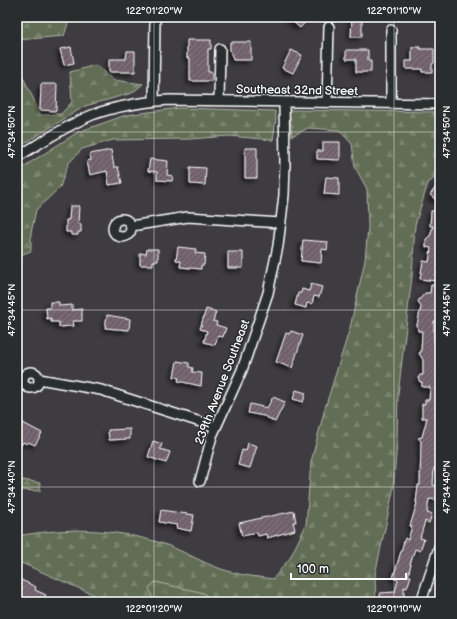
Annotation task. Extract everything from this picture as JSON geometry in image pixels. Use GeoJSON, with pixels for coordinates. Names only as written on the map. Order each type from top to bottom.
{"type":"FeatureCollection","features":[{"type":"Feature","properties":{"kind":"street"},"geometry":{"type":"LineString","coordinates":[[154,101],[155,17]]}},
{"type":"Feature","properties":{"kind":"street"},"geometry":{"type":"LineString","coordinates":[[327,102],[329,27]]}},
{"type":"Feature","properties":{"kind":"street"},"geometry":{"type":"LineString","coordinates":[[391,30],[391,104]]}},
{"type":"Feature","properties":{"kind":"street"},"geometry":{"type":"LineString","coordinates":[[219,100],[220,49]]}},
{"type":"Feature","properties":{"kind":"street","name":"Southeast 32nd Street"},"geometry":{"type":"LineString","coordinates":[[17,157],[90,116],[129,105],[154,101],[219,100],[440,104]]}},
{"type":"Feature","properties":{"kind":"street","name":"239th Avenue Southeast"},"geometry":{"type":"LineString","coordinates":[[200,481],[216,427],[242,370],[268,293],[281,223],[285,164],[284,102]]}},
{"type":"Feature","properties":{"kind":"street"},"geometry":{"type":"LineString","coordinates":[[130,226],[188,217],[281,223]]}},
{"type":"Feature","properties":{"kind":"street"},"geometry":{"type":"LineString","coordinates":[[39,379],[101,390],[216,427]]}},
{"type":"Feature","properties":{"kind":"street"},"geometry":{"type":"LineString","coordinates":[[421,602],[440,544]]}},
{"type":"Feature","properties":{"kind":"green space"},"geometry":{"type":"Polygon","coordinates":[[[17,17],[70,17],[64,36],[17,40],[17,17]]]}},
{"type":"Feature","properties":{"kind":"green space"},"geometry":{"type":"Polygon","coordinates":[[[96,65],[113,80],[143,84],[132,93],[85,106],[17,148],[17,76],[22,75],[41,115],[61,114],[72,102],[70,72],[96,65]]]}},
{"type":"Feature","properties":{"kind":"green space"},"geometry":{"type":"Polygon","coordinates":[[[179,108],[275,111],[276,118],[273,140],[229,136],[190,139],[113,140],[82,149],[68,164],[60,187],[36,210],[31,233],[31,251],[17,256],[17,171],[78,132],[126,115],[179,108]]]}},
{"type":"Feature","properties":{"kind":"green space"},"geometry":{"type":"Polygon","coordinates":[[[289,110],[440,112],[440,174],[428,183],[415,225],[412,276],[398,394],[397,441],[393,491],[375,575],[376,602],[101,602],[94,595],[17,561],[17,536],[72,530],[89,530],[125,534],[161,543],[222,569],[273,579],[290,558],[306,525],[311,462],[325,408],[350,328],[365,260],[368,227],[367,189],[355,167],[352,144],[339,130],[308,128],[292,136],[289,110]]]}},
{"type":"Feature","properties":{"kind":"green space"},"geometry":{"type":"Polygon","coordinates":[[[17,479],[40,483],[40,491],[17,490],[17,479]]]}},
{"type":"Feature","properties":{"kind":"green space"},"geometry":{"type":"Polygon","coordinates":[[[155,582],[204,593],[212,602],[154,602],[149,588],[155,582]]]}},
{"type":"Feature","properties":{"kind":"building"},"geometry":{"type":"Polygon","coordinates":[[[288,17],[310,17],[300,28],[288,17]]]}},
{"type":"Feature","properties":{"kind":"building"},"geometry":{"type":"Polygon","coordinates":[[[352,17],[362,17],[362,37],[351,37],[352,17]]]}},
{"type":"Feature","properties":{"kind":"building"},"geometry":{"type":"Polygon","coordinates":[[[187,40],[211,40],[211,49],[208,49],[208,72],[212,72],[212,81],[190,81],[190,58],[187,58],[187,40]]]}},
{"type":"Feature","properties":{"kind":"building"},"geometry":{"type":"Polygon","coordinates":[[[230,42],[251,42],[251,60],[233,60],[230,50],[230,42]]]}},
{"type":"Feature","properties":{"kind":"building"},"geometry":{"type":"Polygon","coordinates":[[[71,47],[74,63],[64,65],[60,49],[71,47]]]}},
{"type":"Feature","properties":{"kind":"building"},"geometry":{"type":"Polygon","coordinates":[[[412,47],[420,47],[420,49],[434,49],[434,63],[432,64],[432,72],[422,72],[422,69],[406,69],[406,61],[412,61],[412,47]]]}},
{"type":"Feature","properties":{"kind":"building"},"geometry":{"type":"Polygon","coordinates":[[[291,50],[302,55],[293,73],[282,68],[291,50]]]}},
{"type":"Feature","properties":{"kind":"building"},"geometry":{"type":"Polygon","coordinates":[[[346,50],[368,50],[368,61],[371,61],[371,72],[356,72],[356,59],[346,59],[346,50]]]}},
{"type":"Feature","properties":{"kind":"building"},"geometry":{"type":"Polygon","coordinates":[[[127,51],[135,51],[135,72],[109,72],[109,59],[126,59],[127,51]]]}},
{"type":"Feature","properties":{"kind":"building"},"geometry":{"type":"Polygon","coordinates":[[[41,84],[57,84],[56,111],[40,110],[41,84]]]}},
{"type":"Feature","properties":{"kind":"building"},"geometry":{"type":"Polygon","coordinates":[[[323,142],[340,142],[340,160],[317,159],[317,151],[323,151],[323,142]]]}},
{"type":"Feature","properties":{"kind":"building"},"geometry":{"type":"Polygon","coordinates":[[[245,148],[257,148],[257,178],[245,178],[245,148]]]}},
{"type":"Feature","properties":{"kind":"building"},"geometry":{"type":"Polygon","coordinates":[[[111,150],[114,167],[118,167],[122,183],[109,185],[107,171],[90,175],[87,161],[91,160],[90,154],[111,150]]]}},
{"type":"Feature","properties":{"kind":"building"},"geometry":{"type":"Polygon","coordinates":[[[150,159],[168,161],[167,175],[173,176],[172,181],[157,180],[157,172],[148,171],[150,159]]]}},
{"type":"Feature","properties":{"kind":"building"},"geometry":{"type":"Polygon","coordinates":[[[190,167],[206,168],[205,185],[190,184],[190,167]]]}},
{"type":"Feature","properties":{"kind":"building"},"geometry":{"type":"Polygon","coordinates":[[[326,177],[339,178],[339,195],[324,194],[326,177]]]}},
{"type":"Feature","properties":{"kind":"building"},"geometry":{"type":"Polygon","coordinates":[[[440,181],[440,203],[430,195],[440,181]]]}},
{"type":"Feature","properties":{"kind":"building"},"geometry":{"type":"Polygon","coordinates":[[[70,206],[79,206],[78,224],[81,224],[81,232],[78,232],[78,235],[71,235],[71,232],[66,232],[66,220],[69,220],[70,206]]]}},
{"type":"Feature","properties":{"kind":"building"},"geometry":{"type":"Polygon","coordinates":[[[431,211],[440,211],[440,268],[438,267],[436,281],[420,279],[423,261],[429,262],[431,248],[426,247],[426,239],[430,236],[433,226],[430,226],[431,211]]]}},
{"type":"Feature","properties":{"kind":"building"},"geometry":{"type":"Polygon","coordinates":[[[303,240],[328,242],[327,250],[322,249],[321,263],[301,261],[303,240]]]}},
{"type":"Feature","properties":{"kind":"building"},"geometry":{"type":"Polygon","coordinates":[[[178,247],[196,249],[195,253],[205,254],[204,265],[201,265],[201,269],[180,267],[181,261],[176,260],[178,247]]]}},
{"type":"Feature","properties":{"kind":"building"},"geometry":{"type":"Polygon","coordinates":[[[147,249],[158,249],[158,261],[153,261],[153,265],[140,265],[140,253],[146,254],[147,249]]]}},
{"type":"Feature","properties":{"kind":"building"},"geometry":{"type":"Polygon","coordinates":[[[228,252],[243,252],[243,268],[228,268],[228,252]]]}},
{"type":"Feature","properties":{"kind":"building"},"geometry":{"type":"Polygon","coordinates":[[[311,284],[322,287],[319,297],[314,296],[312,304],[307,303],[306,308],[295,305],[298,293],[301,293],[302,289],[309,291],[311,284]]]}},
{"type":"Feature","properties":{"kind":"building"},"geometry":{"type":"Polygon","coordinates":[[[431,285],[440,286],[440,321],[434,321],[434,340],[440,341],[440,395],[437,395],[437,409],[440,409],[439,469],[434,468],[433,485],[438,486],[436,500],[429,499],[427,513],[432,514],[429,523],[425,521],[420,538],[424,539],[420,551],[415,549],[410,564],[408,576],[411,576],[407,588],[404,587],[404,602],[380,602],[380,593],[395,592],[398,580],[393,578],[405,538],[408,540],[412,526],[410,526],[417,503],[418,485],[420,485],[421,441],[418,438],[422,437],[427,418],[422,418],[422,404],[425,404],[425,400],[429,400],[430,387],[422,387],[422,382],[420,382],[418,378],[420,375],[423,375],[423,360],[419,353],[421,352],[422,331],[418,331],[417,325],[421,307],[418,301],[425,293],[430,293],[431,285]]]}},
{"type":"Feature","properties":{"kind":"building"},"geometry":{"type":"Polygon","coordinates":[[[50,302],[59,302],[59,306],[72,305],[72,310],[82,309],[82,321],[73,321],[74,326],[59,327],[59,322],[51,322],[51,318],[47,319],[46,308],[50,308],[50,302]]]}},
{"type":"Feature","properties":{"kind":"building"},"geometry":{"type":"Polygon","coordinates":[[[206,309],[216,312],[213,321],[217,322],[216,325],[226,328],[223,337],[218,336],[215,345],[204,342],[207,331],[200,329],[206,309]]]}},
{"type":"Feature","properties":{"kind":"building"},"geometry":{"type":"Polygon","coordinates":[[[107,315],[130,319],[129,330],[105,328],[107,315]]]}},
{"type":"Feature","properties":{"kind":"building"},"geometry":{"type":"Polygon","coordinates":[[[291,331],[303,335],[292,368],[276,362],[286,333],[289,334],[291,331]]]}},
{"type":"Feature","properties":{"kind":"building"},"geometry":{"type":"Polygon","coordinates":[[[177,361],[189,363],[189,367],[193,368],[192,372],[202,373],[201,386],[178,381],[179,378],[174,377],[177,361]]]}},
{"type":"Feature","properties":{"kind":"building"},"geometry":{"type":"Polygon","coordinates":[[[296,390],[306,393],[303,402],[293,399],[296,390]]]}},
{"type":"Feature","properties":{"kind":"building"},"geometry":{"type":"Polygon","coordinates":[[[273,397],[285,402],[275,422],[264,416],[248,413],[250,404],[267,408],[273,397]]]}},
{"type":"Feature","properties":{"kind":"building"},"geometry":{"type":"Polygon","coordinates":[[[23,423],[42,433],[35,445],[28,442],[27,444],[23,442],[17,453],[17,434],[23,423]]]}},
{"type":"Feature","properties":{"kind":"building"},"geometry":{"type":"Polygon","coordinates":[[[130,429],[130,439],[109,440],[108,430],[130,429]]]}},
{"type":"Feature","properties":{"kind":"building"},"geometry":{"type":"Polygon","coordinates":[[[153,441],[162,444],[160,449],[170,452],[166,463],[148,457],[153,441]]]}},
{"type":"Feature","properties":{"kind":"building"},"geometry":{"type":"Polygon","coordinates":[[[248,443],[257,446],[250,468],[238,465],[242,450],[246,451],[248,443]]]}},
{"type":"Feature","properties":{"kind":"building"},"geometry":{"type":"Polygon","coordinates":[[[161,510],[194,515],[191,531],[176,528],[177,525],[159,522],[161,510]]]}},
{"type":"Feature","properties":{"kind":"building"},"geometry":{"type":"Polygon","coordinates":[[[294,511],[296,522],[293,522],[295,530],[267,538],[266,534],[258,536],[257,533],[242,536],[239,523],[294,511]]]}},
{"type":"Feature","properties":{"kind":"building"},"geometry":{"type":"Polygon","coordinates":[[[17,578],[36,587],[35,590],[46,595],[42,602],[22,602],[17,600],[17,578]]]}}]}
